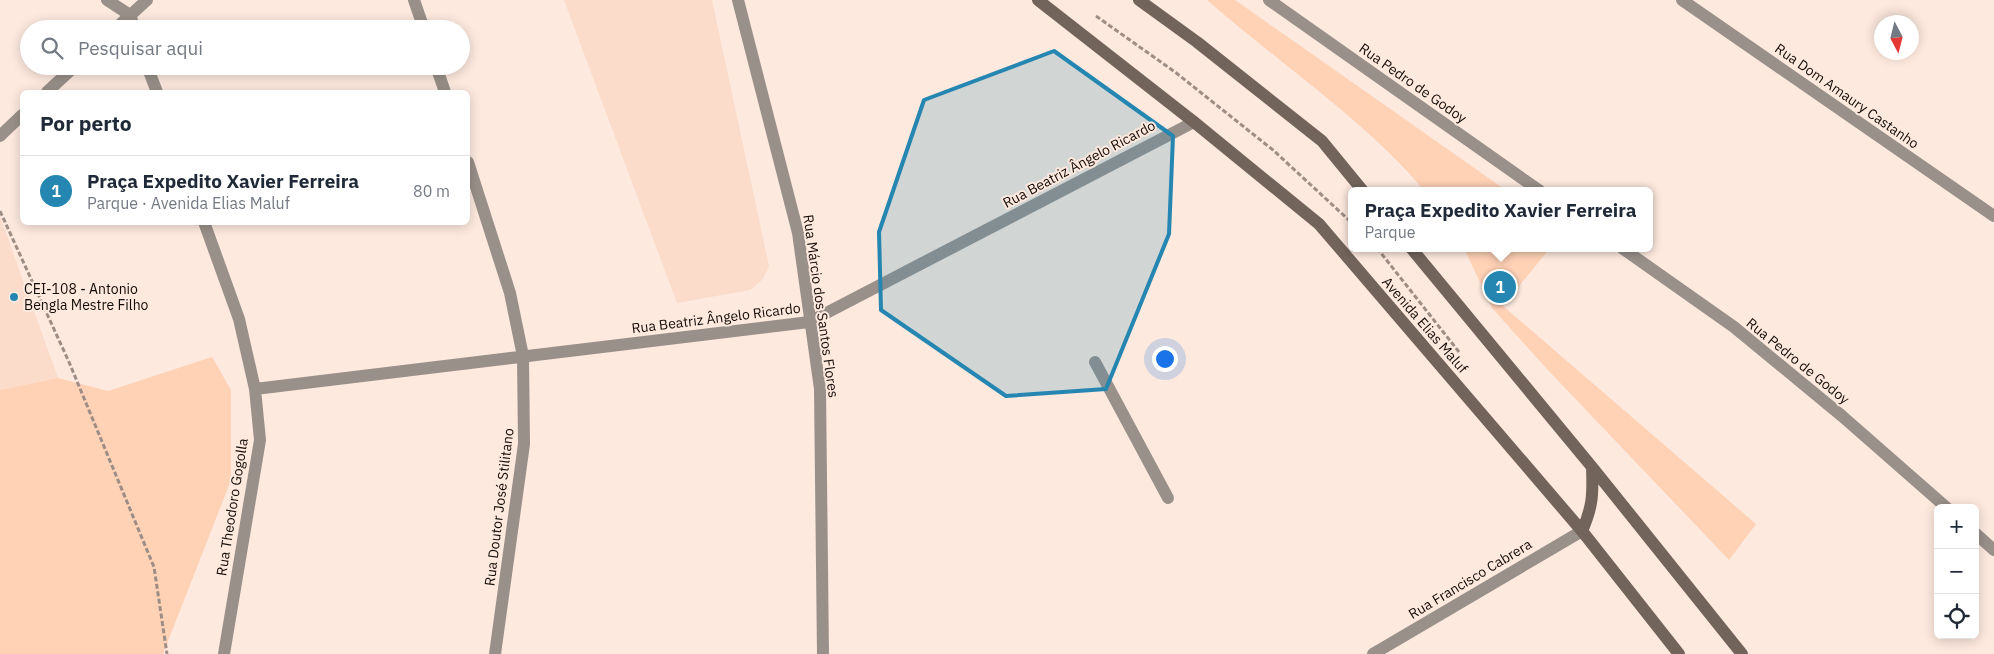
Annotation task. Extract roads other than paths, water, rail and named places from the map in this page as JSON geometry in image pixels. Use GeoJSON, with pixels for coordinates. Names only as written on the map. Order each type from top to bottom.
{"type":"FeatureCollection","features":[{"type":"Feature","properties":{"kind":"main road","name":"Avenida Elias Maluf"},"geometry":{"type":"LineString","coordinates":[[1038,0],[1194,122],[1318,224],[1582,531],[1679,654]]}},
{"type":"Feature","properties":{"kind":"main road"},"geometry":{"type":"LineString","coordinates":[[1142,1],[1198,42],[1322,141],[1360,187]]}},
{"type":"Feature","properties":{"kind":"main road"},"geometry":{"type":"LineString","coordinates":[[1414,252],[1592,467],[1742,654]]}},
{"type":"Feature","properties":{"kind":"main road"},"geometry":{"type":"LineString","coordinates":[[1582,531],[1589,515],[1593,497],[1592,467]]}},
{"type":"Feature","properties":{"kind":"street"},"geometry":{"type":"LineString","coordinates":[[107,0],[130,15],[132,20]]}},
{"type":"Feature","properties":{"kind":"street"},"geometry":{"type":"LineString","coordinates":[[125,20],[146,0]]}},
{"type":"Feature","properties":{"kind":"street"},"geometry":{"type":"LineString","coordinates":[[414,0],[421,20]]}},
{"type":"Feature","properties":{"kind":"street","name":"Rua Márcio dos Santos Flores"},"geometry":{"type":"LineString","coordinates":[[738,0],[798,233],[809,322],[820,389],[823,654]]}},
{"type":"Feature","properties":{"kind":"street","name":"Rua Pedro de Godoy"},"geometry":{"type":"LineString","coordinates":[[1269,0],[1534,187]]}},
{"type":"Feature","properties":{"kind":"street","name":"Rua Dom Amaury Castanho"},"geometry":{"type":"LineString","coordinates":[[1682,0],[1994,216]]}},
{"type":"Feature","properties":{"kind":"street"},"geometry":{"type":"LineString","coordinates":[[49,90],[65,75]]}},
{"type":"Feature","properties":{"kind":"street"},"geometry":{"type":"LineString","coordinates":[[150,75],[155,90]]}},
{"type":"Feature","properties":{"kind":"street"},"geometry":{"type":"LineString","coordinates":[[439,75],[444,90]]}},
{"type":"Feature","properties":{"kind":"street"},"geometry":{"type":"LineString","coordinates":[[2,131],[20,117]]}},
{"type":"Feature","properties":{"kind":"street","name":"Rua Beatriz Ângelo Ricardo"},"geometry":{"type":"LineString","coordinates":[[255,389],[809,322],[1194,122]]}},
{"type":"Feature","properties":{"kind":"street","name":"Rua Doutor José Stilitano"},"geometry":{"type":"LineString","coordinates":[[470,168],[510,293],[523,356],[524,444],[495,654]]}},
{"type":"Feature","properties":{"kind":"street","name":"Rua Theodoro Gogolla"},"geometry":{"type":"LineString","coordinates":[[205,225],[239,318],[255,389],[260,440],[224,654]]}},
{"type":"Feature","properties":{"kind":"street","name":"Rua Pedro de Godoy"},"geometry":{"type":"LineString","coordinates":[[1628,252],[1734,327],[1842,416],[1942,504]]}},
{"type":"Feature","properties":{"kind":"street"},"geometry":{"type":"LineString","coordinates":[[1095,362],[1168,498]]}},
{"type":"Feature","properties":{"kind":"street","name":"Rua Francisco Cabrera"},"geometry":{"type":"LineString","coordinates":[[1373,654],[1582,531]]}},
{"type":"Feature","properties":{"kind":"street"},"geometry":{"type":"LineString","coordinates":[[1979,537],[1994,550]]}},
{"type":"Feature","properties":{"kind":"place","name":"Praça Expedito Xavier Ferreira"},"geometry":{"type":"Point","coordinates":[1500,287]}},
{"type":"Feature","properties":{"kind":"place","name":"CEI-108 - Antonio Bengla Mestre Filho"},"geometry":{"type":"Point","coordinates":[14,297]}}]}
